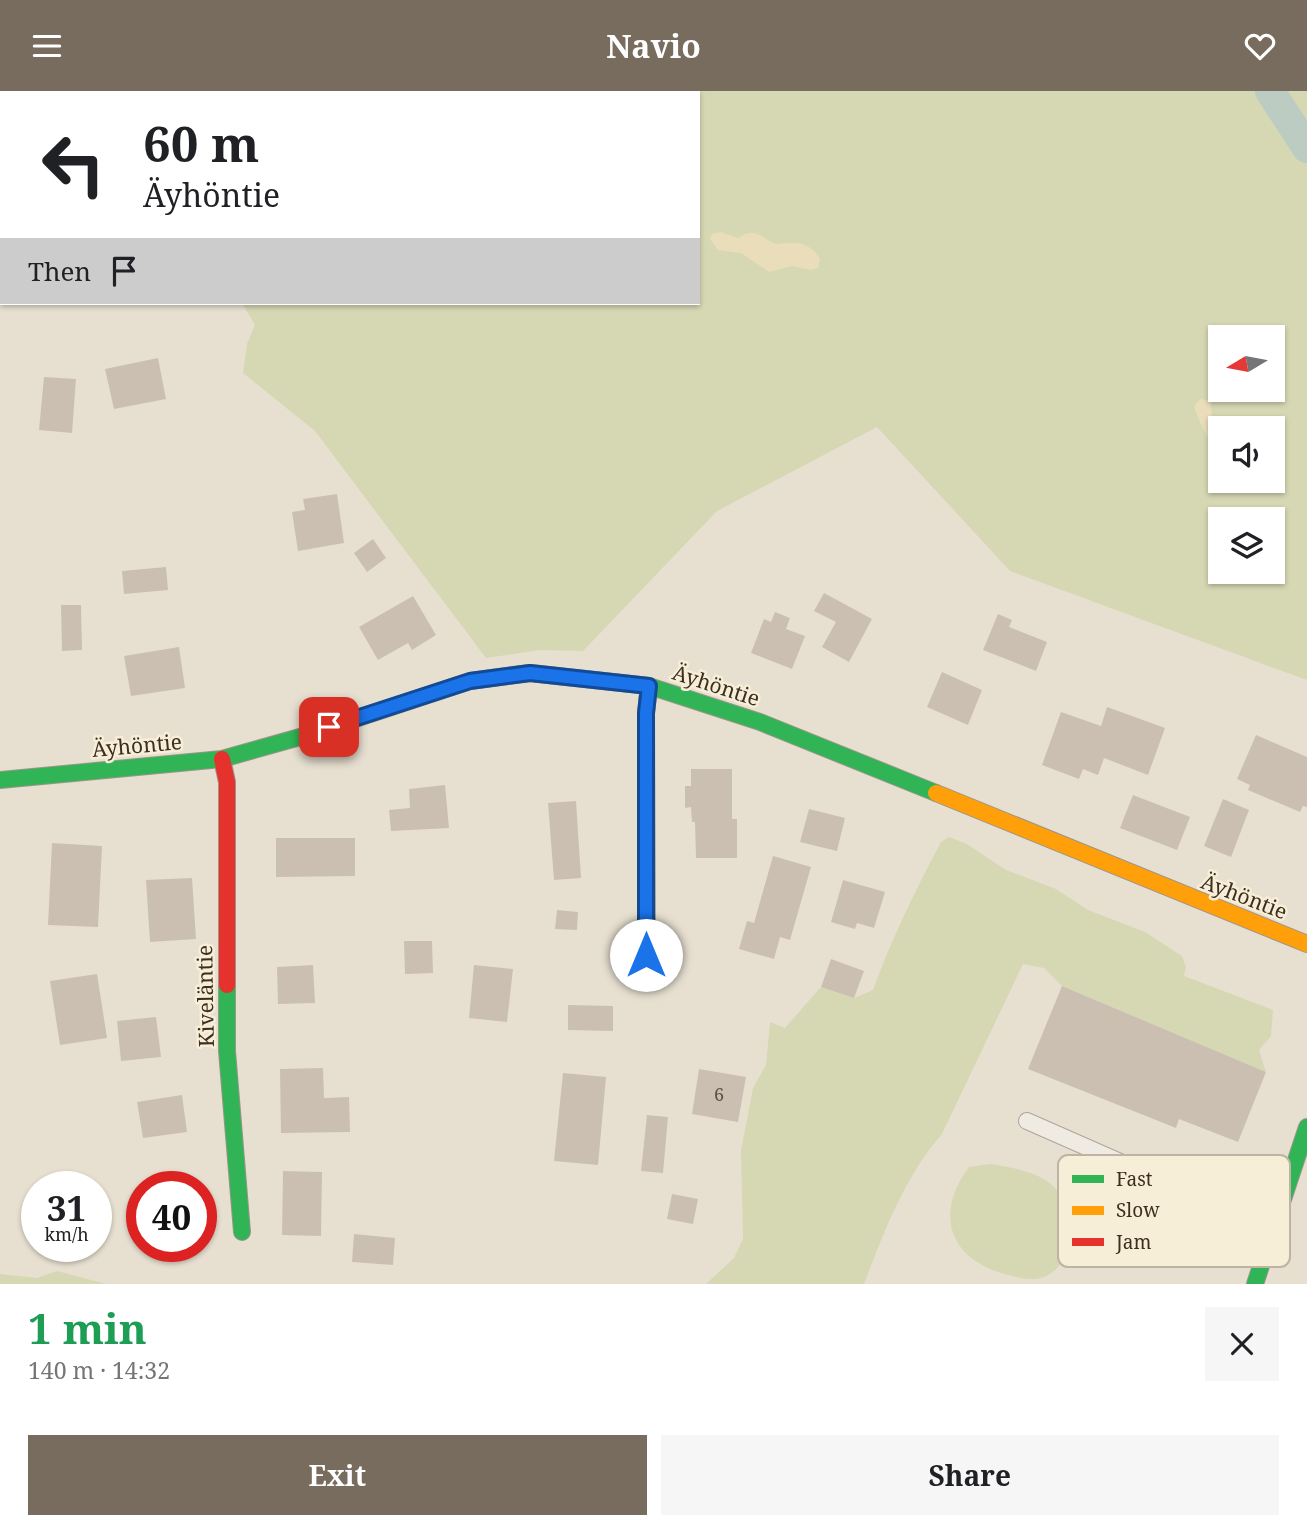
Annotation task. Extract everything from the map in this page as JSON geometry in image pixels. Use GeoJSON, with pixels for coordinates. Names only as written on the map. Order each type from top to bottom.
{"type":"FeatureCollection","features":[{"type":"Feature","properties":{"kind":"main road","name":"Äyhöntie"},"geometry":{"type":"LineString","coordinates":[[0,780],[222,759],[307,735],[470,681],[530,673],[649,686],[760,722],[1307,944]]}},
{"type":"Feature","properties":{"kind":"main road"},"geometry":{"type":"LineString","coordinates":[[646,955],[646,713],[649,686]]}},
{"type":"Feature","properties":{"kind":"main road","name":"Kiveläntie"},"geometry":{"type":"LineString","coordinates":[[222,759],[227,782],[227,1051],[242,1232]]}},
{"type":"Feature","properties":{"kind":"main road"},"geometry":{"type":"LineString","coordinates":[[1290,1178],[1307,1127]]}},
{"type":"Feature","properties":{"kind":"main road"},"geometry":{"type":"LineString","coordinates":[[1255,1284],[1261,1267]]}},
{"type":"Feature","properties":{"kind":"lane"},"geometry":{"type":"LineString","coordinates":[[1027,1121],[1104,1155]]}},
{"type":"Feature","properties":{"kind":"green space"},"geometry":{"type":"Polygon","coordinates":[[[700,91],[1307,91],[1307,680],[1010,571],[877,427],[717,511],[583,651],[540,650],[486,658],[315,431],[243,373],[247,344],[255,325],[243,305],[700,305],[700,91]]]}},
{"type":"Feature","properties":{"kind":"green space"},"geometry":{"type":"Polygon","coordinates":[[[949,837],[967,844],[1006,870],[1056,889],[1088,910],[1145,932],[1182,956],[1186,967],[1184,976],[1273,1010],[1271,1036],[1259,1050],[1266,1072],[1062,986],[1044,968],[1023,964],[942,1134],[906,1186],[864,1284],[706,1284],[734,1258],[743,1239],[741,1151],[753,1088],[766,1065],[770,1022],[785,1028],[821,987],[854,998],[873,990],[922,878],[941,842],[949,837]]]}},
{"type":"Feature","properties":{"kind":"green space"},"geometry":{"type":"Polygon","coordinates":[[[990,1164],[1016,1169],[1042,1178],[1057,1190],[1058,1267],[1054,1271],[1037,1279],[1009,1275],[973,1259],[961,1247],[953,1234],[950,1219],[958,1185],[969,1167],[990,1164]]]}},
{"type":"Feature","properties":{"kind":"green space"},"geometry":{"type":"Polygon","coordinates":[[[57,1271],[106,1284],[0,1284],[0,1274],[37,1278],[57,1271]]]}},
{"type":"Feature","properties":{"kind":"sand"},"geometry":{"type":"Polygon","coordinates":[[[720,232],[738,238],[753,233],[776,244],[806,245],[820,259],[818,268],[811,270],[792,266],[769,272],[741,253],[718,250],[710,239],[712,234],[720,232]]]}},
{"type":"Feature","properties":{"kind":"sand"},"geometry":{"type":"Polygon","coordinates":[[[1200,399],[1211,403],[1208,437],[1201,425],[1194,406],[1200,399]]]}},
{"type":"Feature","properties":{"kind":"building"},"geometry":{"type":"Polygon","coordinates":[[[158,358],[166,399],[114,409],[105,369],[158,358]]]}},
{"type":"Feature","properties":{"kind":"building"},"geometry":{"type":"Polygon","coordinates":[[[44,377],[76,379],[72,433],[39,430],[44,377]]]}},
{"type":"Feature","properties":{"kind":"building"},"geometry":{"type":"Polygon","coordinates":[[[337,494],[344,543],[298,551],[292,512],[305,510],[303,499],[337,494]]]}},
{"type":"Feature","properties":{"kind":"building"},"geometry":{"type":"Polygon","coordinates":[[[373,539],[386,558],[367,572],[354,553],[373,539]]]}},
{"type":"Feature","properties":{"kind":"building"},"geometry":{"type":"Polygon","coordinates":[[[166,567],[168,590],[124,594],[122,571],[166,567]]]}},
{"type":"Feature","properties":{"kind":"building"},"geometry":{"type":"Polygon","coordinates":[[[824,593],[872,619],[849,662],[822,647],[836,622],[814,611],[824,593]]]}},
{"type":"Feature","properties":{"kind":"building"},"geometry":{"type":"Polygon","coordinates":[[[413,596],[436,635],[412,650],[408,643],[378,660],[359,627],[413,596]]]}},
{"type":"Feature","properties":{"kind":"building"},"geometry":{"type":"Polygon","coordinates":[[[61,605],[81,605],[82,650],[62,651],[61,605]]]}},
{"type":"Feature","properties":{"kind":"building"},"geometry":{"type":"Polygon","coordinates":[[[775,612],[790,618],[786,629],[805,636],[792,669],[751,653],[764,619],[771,622],[775,612]]]}},
{"type":"Feature","properties":{"kind":"building"},"geometry":{"type":"Polygon","coordinates":[[[998,614],[1012,620],[1009,627],[1047,642],[1036,671],[983,650],[998,614]]]}},
{"type":"Feature","properties":{"kind":"building"},"geometry":{"type":"Polygon","coordinates":[[[179,647],[185,688],[131,696],[124,656],[179,647]]]}},
{"type":"Feature","properties":{"kind":"building"},"geometry":{"type":"Polygon","coordinates":[[[942,672],[982,690],[968,725],[927,707],[942,672]]]}},
{"type":"Feature","properties":{"kind":"building"},"geometry":{"type":"Polygon","coordinates":[[[1107,707],[1165,728],[1148,775],[1104,758],[1098,775],[1083,769],[1079,779],[1042,765],[1061,712],[1101,726],[1107,707]]]}},
{"type":"Feature","properties":{"kind":"building"},"geometry":{"type":"Polygon","coordinates":[[[1256,735],[1307,757],[1307,807],[1303,806],[1300,812],[1248,790],[1250,785],[1237,779],[1256,735]]]}},
{"type":"Feature","properties":{"kind":"building"},"geometry":{"type":"Polygon","coordinates":[[[691,769],[732,769],[732,819],[737,819],[737,858],[696,858],[695,822],[692,822],[691,807],[685,808],[685,786],[691,786],[691,769]]]}},
{"type":"Feature","properties":{"kind":"building"},"geometry":{"type":"Polygon","coordinates":[[[445,785],[449,828],[391,831],[389,810],[410,808],[409,789],[445,785]]]}},
{"type":"Feature","properties":{"kind":"building"},"geometry":{"type":"Polygon","coordinates":[[[1133,795],[1190,817],[1177,850],[1120,828],[1133,795]]]}},
{"type":"Feature","properties":{"kind":"building"},"geometry":{"type":"Polygon","coordinates":[[[1223,799],[1249,810],[1231,857],[1204,846],[1223,799]]]}},
{"type":"Feature","properties":{"kind":"building"},"geometry":{"type":"Polygon","coordinates":[[[576,801],[581,878],[554,880],[548,803],[576,801]]]}},
{"type":"Feature","properties":{"kind":"building"},"geometry":{"type":"Polygon","coordinates":[[[809,809],[845,818],[837,851],[800,842],[809,809]]]}},
{"type":"Feature","properties":{"kind":"building"},"geometry":{"type":"Polygon","coordinates":[[[276,838],[355,838],[355,876],[276,877],[276,838]]]}},
{"type":"Feature","properties":{"kind":"building"},"geometry":{"type":"Polygon","coordinates":[[[52,843],[102,846],[98,927],[48,925],[52,843]]]}},
{"type":"Feature","properties":{"kind":"building"},"geometry":{"type":"Polygon","coordinates":[[[773,856],[811,867],[790,940],[780,937],[774,959],[739,949],[747,921],[754,923],[773,856]]]}},
{"type":"Feature","properties":{"kind":"building"},"geometry":{"type":"Polygon","coordinates":[[[192,878],[196,939],[150,942],[146,880],[192,878]]]}},
{"type":"Feature","properties":{"kind":"building"},"geometry":{"type":"Polygon","coordinates":[[[843,880],[885,892],[874,928],[857,923],[855,929],[831,922],[843,880]]]}},
{"type":"Feature","properties":{"kind":"building"},"geometry":{"type":"Polygon","coordinates":[[[557,910],[578,912],[577,930],[555,929],[557,910]]]}},
{"type":"Feature","properties":{"kind":"building"},"geometry":{"type":"Polygon","coordinates":[[[404,941],[432,941],[433,973],[405,974],[404,941]]]}},
{"type":"Feature","properties":{"kind":"building"},"geometry":{"type":"Polygon","coordinates":[[[831,959],[864,971],[854,998],[821,987],[831,959]]]}},
{"type":"Feature","properties":{"kind":"building"},"geometry":{"type":"Polygon","coordinates":[[[313,965],[315,1003],[278,1004],[277,967],[313,965]]]}},
{"type":"Feature","properties":{"kind":"building"},"geometry":{"type":"Polygon","coordinates":[[[474,965],[513,969],[507,1022],[469,1018],[474,965]]]}},
{"type":"Feature","properties":{"kind":"building"},"geometry":{"type":"Polygon","coordinates":[[[97,974],[107,1038],[60,1045],[50,981],[97,974]]]}},
{"type":"Feature","properties":{"kind":"building"},"geometry":{"type":"Polygon","coordinates":[[[1062,986],[1266,1072],[1238,1142],[1179,1119],[1176,1128],[1028,1069],[1062,986]]]}},
{"type":"Feature","properties":{"kind":"building"},"geometry":{"type":"Polygon","coordinates":[[[568,1005],[613,1006],[613,1031],[568,1030],[568,1005]]]}},
{"type":"Feature","properties":{"kind":"building"},"geometry":{"type":"Polygon","coordinates":[[[156,1017],[161,1057],[121,1061],[117,1021],[156,1017]]]}},
{"type":"Feature","properties":{"kind":"building"},"geometry":{"type":"Polygon","coordinates":[[[323,1068],[324,1098],[349,1097],[350,1132],[281,1133],[280,1069],[323,1068]]]}},
{"type":"Feature","properties":{"kind":"building"},"geometry":{"type":"Polygon","coordinates":[[[699,1069],[746,1077],[738,1122],[692,1114],[699,1069]]]}},
{"type":"Feature","properties":{"kind":"building"},"geometry":{"type":"Polygon","coordinates":[[[563,1073],[606,1077],[598,1165],[554,1161],[563,1073]]]}},
{"type":"Feature","properties":{"kind":"building"},"geometry":{"type":"Polygon","coordinates":[[[182,1095],[187,1132],[143,1138],[137,1102],[182,1095]]]}},
{"type":"Feature","properties":{"kind":"building"},"geometry":{"type":"Polygon","coordinates":[[[647,1115],[668,1117],[663,1173],[641,1171],[647,1115]]]}},
{"type":"Feature","properties":{"kind":"building"},"geometry":{"type":"Polygon","coordinates":[[[283,1171],[322,1172],[321,1236],[282,1235],[283,1171]]]}},
{"type":"Feature","properties":{"kind":"building"},"geometry":{"type":"Polygon","coordinates":[[[672,1194],[698,1199],[693,1224],[667,1219],[672,1194]]]}},
{"type":"Feature","properties":{"kind":"building"},"geometry":{"type":"Polygon","coordinates":[[[354,1234],[395,1238],[393,1265],[352,1262],[354,1234]]]}},
{"type":"Feature","properties":{"kind":"waterway"},"geometry":{"type":"LineString","coordinates":[[1270,91],[1307,148]]}},
{"type":"Feature","properties":{"kind":"traffic: fast"},"geometry":{"type":"LineString","coordinates":[[0,780],[222,759],[307,735],[470,681],[530,673],[649,686],[760,722],[936,793]]}},
{"type":"Feature","properties":{"kind":"traffic: fast"},"geometry":{"type":"LineString","coordinates":[[647,955],[646,713],[649,686]]}},
{"type":"Feature","properties":{"kind":"traffic: fast"},"geometry":{"type":"LineString","coordinates":[[227,985],[227,1051],[242,1232]]}},
{"type":"Feature","properties":{"kind":"traffic: fast"},"geometry":{"type":"LineString","coordinates":[[1290,1178],[1307,1127]]}},
{"type":"Feature","properties":{"kind":"traffic: fast"},"geometry":{"type":"LineString","coordinates":[[1255,1284],[1261,1267]]}},
{"type":"Feature","properties":{"kind":"traffic: slow"},"geometry":{"type":"LineString","coordinates":[[936,793],[1307,944]]}},
{"type":"Feature","properties":{"kind":"traffic: jam"},"geometry":{"type":"LineString","coordinates":[[222,759],[227,782],[227,985]]}},
{"type":"Feature","properties":{"kind":"route"},"geometry":{"type":"LineString","coordinates":[[329,727],[470,681],[530,673],[649,686],[646,713],[646,955]]}}]}
